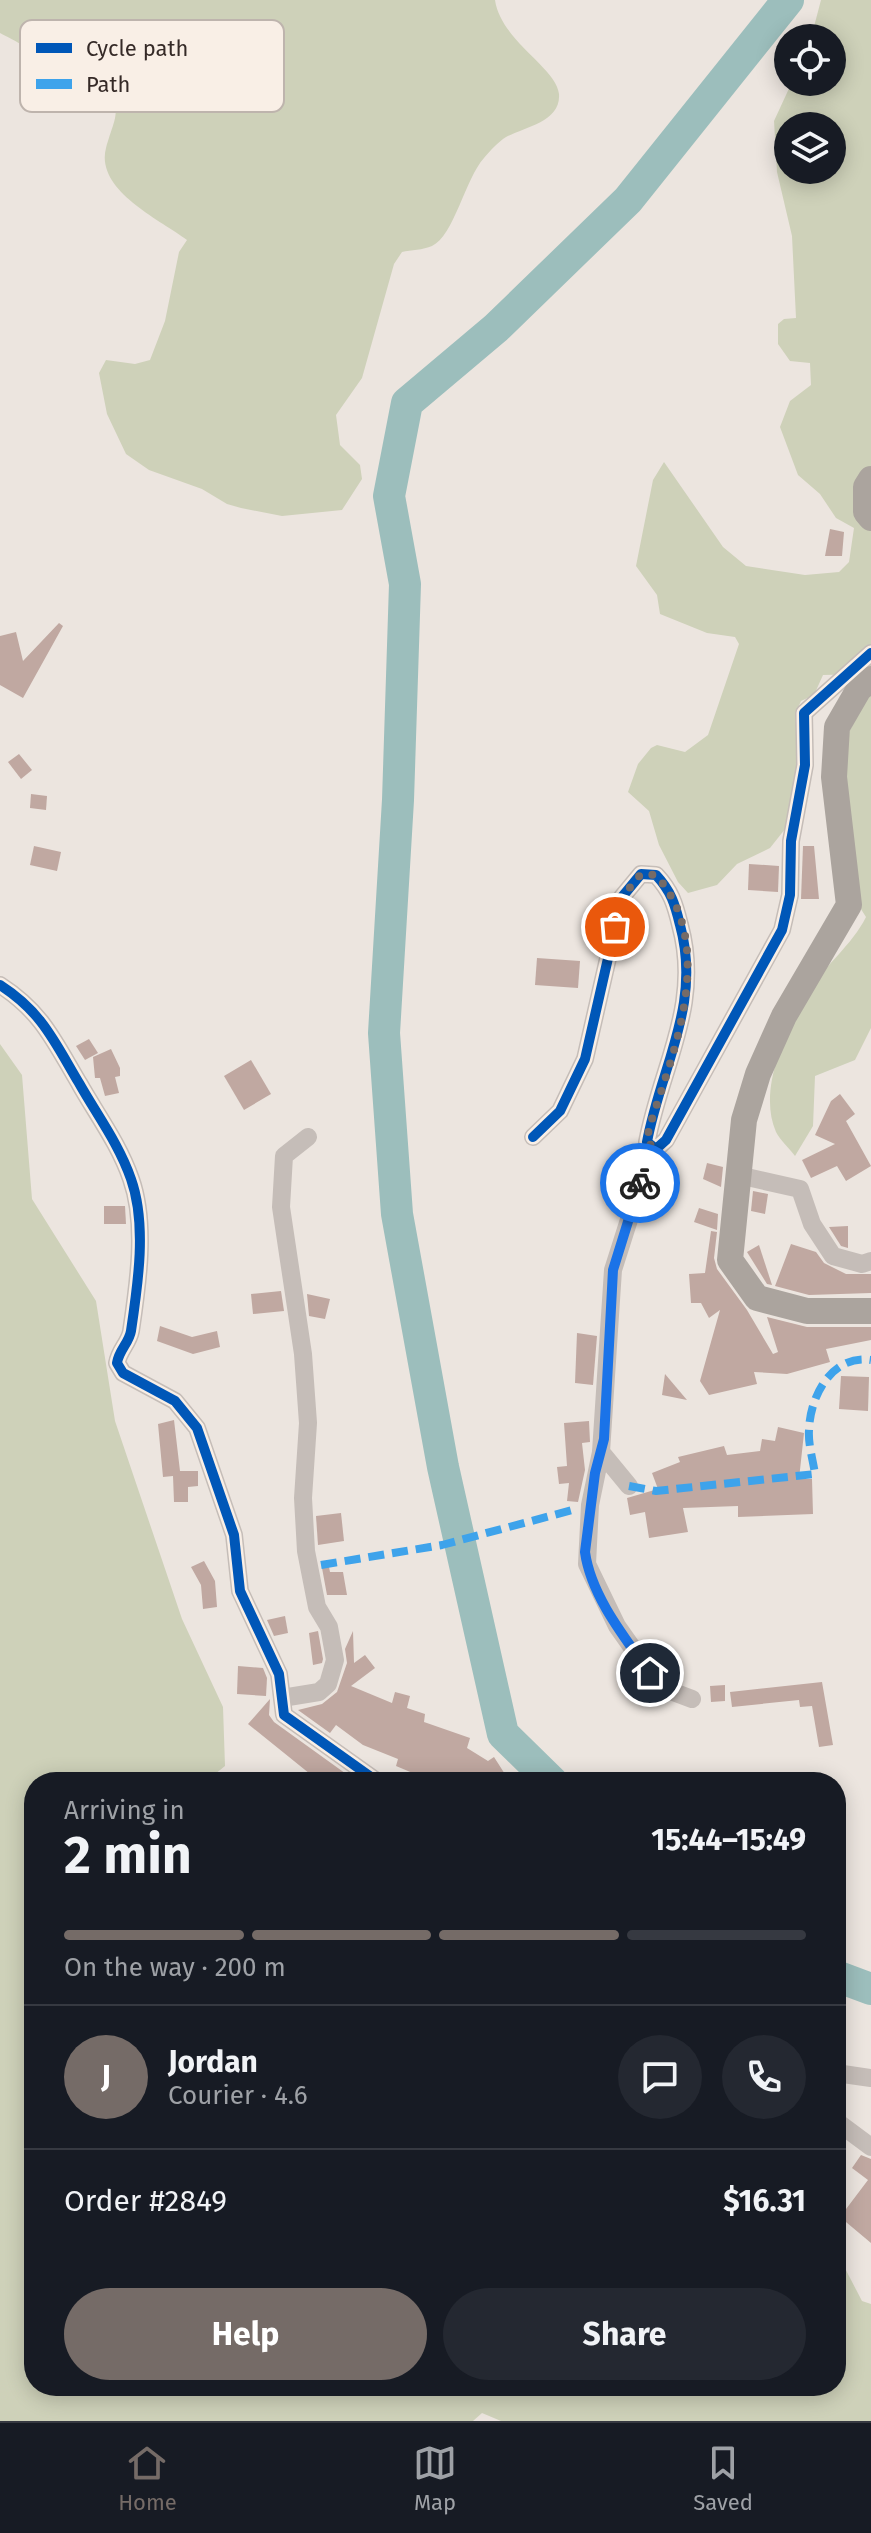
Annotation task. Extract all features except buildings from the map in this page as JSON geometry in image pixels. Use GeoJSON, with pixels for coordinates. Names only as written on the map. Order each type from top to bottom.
{"type":"FeatureCollection","features":[{"type":"Feature","properties":{"kind":"highway"},"geometry":{"type":"LineString","coordinates":[[871,479],[866,487],[866,512],[871,518]]}},
{"type":"Feature","properties":{"kind":"highway"},"geometry":{"type":"LineString","coordinates":[[871,679],[859,689],[837,727],[834,777],[849,905],[764,1055],[744,1120],[730,1260],[757,1298],[807,1311],[871,1311]]}},
{"type":"Feature","properties":{"kind":"street"},"geometry":{"type":"LineString","coordinates":[[692,1699],[660,1687],[617,1626],[587,1564],[590,1505],[601,1452],[613,1270],[641,1182],[656,1149],[666,1140],[734,1011],[782,930],[790,895],[791,841],[804,778],[804,713],[871,653]]}},
{"type":"Feature","properties":{"kind":"street"},"geometry":{"type":"LineString","coordinates":[[533,1137],[560,1111],[585,1059],[622,897],[641,874],[656,875],[672,893],[686,945],[688,994],[647,1142],[656,1149]]}},
{"type":"Feature","properties":{"kind":"street"},"geometry":{"type":"LineString","coordinates":[[0,985],[22,999],[49,1028],[112,1136],[132,1180],[138,1208],[138,1260],[131,1335],[118,1352],[117,1363],[123,1373],[175,1401],[197,1428],[234,1535],[240,1591],[279,1674],[284,1715],[364,1772]]}},
{"type":"Feature","properties":{"kind":"street"},"geometry":{"type":"LineString","coordinates":[[282,1698],[319,1692],[328,1684],[335,1660],[329,1627],[317,1607],[306,1551],[303,1498],[308,1423],[281,1207],[284,1156],[308,1137]]}},
{"type":"Feature","properties":{"kind":"street"},"geometry":{"type":"LineString","coordinates":[[738,1175],[800,1189],[812,1224],[833,1256],[862,1264],[871,1261]]}},
{"type":"Feature","properties":{"kind":"street"},"geometry":{"type":"LineString","coordinates":[[601,1452],[629,1486]]}},
{"type":"Feature","properties":{"kind":"street"},"geometry":{"type":"LineString","coordinates":[[846,2074],[871,2078]]}},
{"type":"Feature","properties":{"kind":"street"},"geometry":{"type":"LineString","coordinates":[[846,2128],[871,2147]]}},
{"type":"Feature","properties":{"kind":"green space"},"geometry":{"type":"Polygon","coordinates":[[[0,0],[495,0],[507,28],[549,74],[559,94],[554,111],[540,122],[497,144],[477,167],[440,240],[432,246],[402,252],[394,264],[362,378],[336,415],[340,445],[360,465],[362,479],[342,510],[282,516],[241,508],[227,504],[202,489],[149,470],[126,454],[107,414],[99,373],[106,360],[135,364],[150,360],[165,321],[179,252],[187,240],[132,202],[110,177],[105,163],[106,148],[116,112],[284,112],[284,20],[20,20],[20,43],[0,33],[0,0]]]}},
{"type":"Feature","properties":{"kind":"green space"},"geometry":{"type":"Polygon","coordinates":[[[821,0],[871,0],[871,670],[866,674],[823,675],[814,695],[801,701],[795,714],[800,765],[793,819],[770,848],[737,864],[717,885],[688,893],[678,882],[659,845],[649,811],[628,792],[638,764],[651,748],[657,745],[685,752],[708,735],[739,644],[735,637],[707,633],[660,614],[657,595],[636,566],[653,480],[664,462],[723,547],[746,566],[805,575],[839,572],[849,562],[854,528],[836,518],[820,494],[798,475],[780,427],[790,401],[811,385],[810,363],[790,361],[778,344],[778,324],[784,319],[796,318],[792,236],[780,184],[846,184],[846,112],[778,112],[786,96],[846,96],[846,24],[815,24],[821,0]]]}},
{"type":"Feature","properties":{"kind":"green space"},"geometry":{"type":"Polygon","coordinates":[[[871,695],[871,1028],[855,1060],[815,1076],[813,1126],[795,1156],[776,1132],[771,1115],[772,1078],[784,1041],[809,991],[854,937],[866,917],[859,906],[845,851],[846,738],[865,700],[871,695]]]}},
{"type":"Feature","properties":{"kind":"green space"},"geometry":{"type":"Polygon","coordinates":[[[0,1044],[22,1075],[32,1199],[96,1301],[115,1421],[182,1619],[223,1707],[225,1766],[218,1772],[24,1772],[24,2396],[846,2396],[846,2270],[862,2301],[871,2304],[871,2421],[501,2421],[482,2413],[473,2421],[0,2421],[0,1044]]]}},
{"type":"Feature","properties":{"kind":"waterway"},"geometry":{"type":"LineString","coordinates":[[542,1772],[503,1734],[443,1467],[397,1214],[384,1033],[398,800],[405,584],[389,496],[407,403],[496,328],[628,200],[788,0]]}},
{"type":"Feature","properties":{"kind":"waterway"},"geometry":{"type":"LineString","coordinates":[[846,1980],[871,1989]]}},
{"type":"Feature","properties":{"kind":"marked path"},"geometry":{"type":"LineString","coordinates":[[629,1486],[656,1491],[815,1474],[809,1430],[819,1391],[835,1370],[845,1363],[871,1360]]}},
{"type":"Feature","properties":{"kind":"marked path"},"geometry":{"type":"LineString","coordinates":[[321,1565],[442,1545],[576,1509]]}},
{"type":"Feature","properties":{"kind":"cycle path"},"geometry":{"type":"LineString","coordinates":[[533,1137],[560,1111],[585,1059],[622,897],[641,874],[656,875],[669,892],[678,917],[685,954],[683,1009],[647,1142],[656,1149],[666,1140],[782,930],[790,895],[791,841],[805,765],[804,713],[871,653]]}},
{"type":"Feature","properties":{"kind":"cycle path"},"geometry":{"type":"LineString","coordinates":[[0,985],[27,1006],[46,1028],[114,1142],[131,1179],[139,1215],[138,1274],[131,1331],[117,1363],[123,1373],[175,1401],[197,1428],[234,1535],[240,1591],[279,1674],[284,1715],[364,1772]]}},
{"type":"Feature","properties":{"kind":"way so far"},"geometry":{"type":"LineString","coordinates":[[615,927],[622,897],[641,874],[656,875],[672,893],[686,945],[688,994],[649,1128],[647,1142],[656,1149],[640,1183]]}},
{"type":"Feature","properties":{"kind":"route"},"geometry":{"type":"LineString","coordinates":[[640,1183],[613,1270],[604,1439],[595,1473],[585,1552],[587,1564],[617,1626],[650,1673]]}}]}
